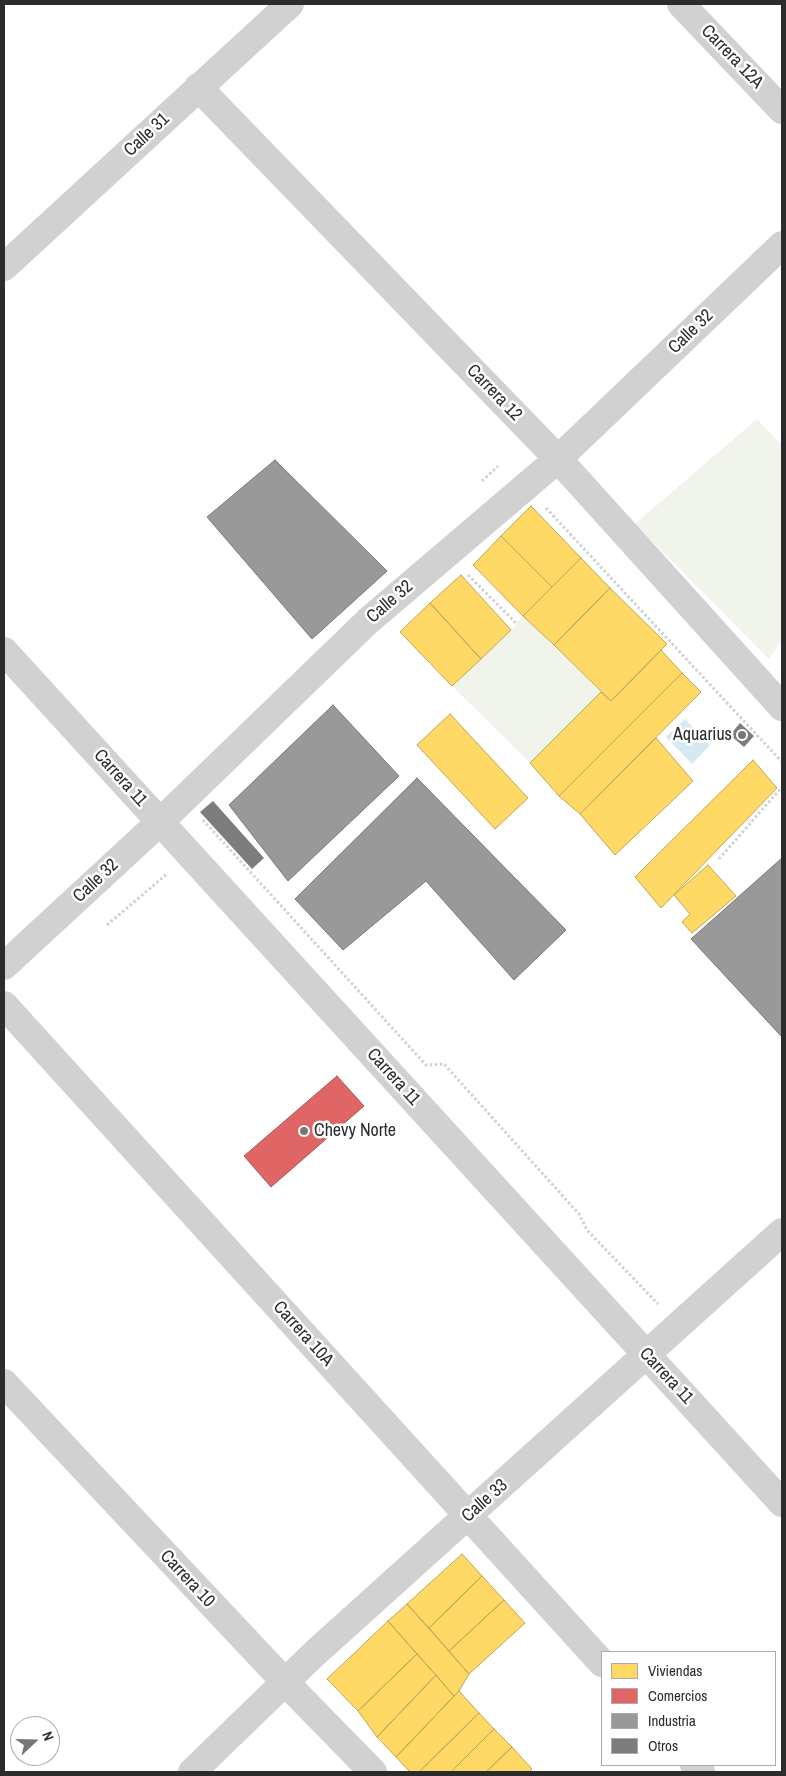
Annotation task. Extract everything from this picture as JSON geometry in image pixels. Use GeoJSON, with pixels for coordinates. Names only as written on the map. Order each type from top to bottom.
{"type":"FeatureCollection","features":[{"type":"Feature","properties":{"kind":"street","name":"Calle 31"},"geometry":{"type":"LineString","coordinates":[[4,267],[290,4]]}},
{"type":"Feature","properties":{"kind":"street","name":"Carrera 12A"},"geometry":{"type":"LineString","coordinates":[[681,4],[782,110]]}},
{"type":"Feature","properties":{"kind":"street","name":"Carrera 12"},"geometry":{"type":"LineString","coordinates":[[198,87],[558,459],[782,707]]}},
{"type":"Feature","properties":{"kind":"street","name":"Calle 32"},"geometry":{"type":"LineString","coordinates":[[4,966],[160,822],[368,621],[558,459],[782,245]]}},
{"type":"Feature","properties":{"kind":"street","name":"Carrera 11"},"geometry":{"type":"LineString","coordinates":[[4,652],[782,1503]]}},
{"type":"Feature","properties":{"kind":"street","name":"Carrera 10A"},"geometry":{"type":"LineString","coordinates":[[4,1004],[601,1662]]}},
{"type":"Feature","properties":{"kind":"street","name":"Calle 33"},"geometry":{"type":"LineString","coordinates":[[192,1772],[284,1682],[782,1232]]}},
{"type":"Feature","properties":{"kind":"street","name":"Carrera 10"},"geometry":{"type":"LineString","coordinates":[[4,1383],[284,1682],[373,1772]]}},
{"type":"Feature","properties":{"kind":"path"},"geometry":{"type":"LineString","coordinates":[[543,504],[782,762]]}},
{"type":"Feature","properties":{"kind":"path"},"geometry":{"type":"LineString","coordinates":[[468,574],[516,623]]}},
{"type":"Feature","properties":{"kind":"path"},"geometry":{"type":"LineString","coordinates":[[719,859],[782,787]]}},
{"type":"Feature","properties":{"kind":"path"},"geometry":{"type":"LineString","coordinates":[[196,813],[426,1065],[444,1064],[579,1214],[587,1230],[659,1305]]}},
{"type":"Feature","properties":{"kind":"path"},"geometry":{"type":"LineString","coordinates":[[107,925],[169,872]]}},
{"type":"Feature","properties":{"kind":"shaded area"},"geometry":{"type":"Polygon","coordinates":[[[757,419],[782,445],[782,640],[769,659],[635,524],[757,419]]]}},
{"type":"Feature","properties":{"kind":"shaded area"},"geometry":{"type":"Polygon","coordinates":[[[523,616],[601,692],[530,763],[452,686],[511,630],[523,616]]]}},
{"type":"Feature","properties":{"kind":"water"},"geometry":{"type":"Polygon","coordinates":[[[685,719],[710,745],[692,764],[666,737],[685,719]]]}},
{"type":"Feature","properties":{"kind":"building: Viviendas"},"geometry":{"type":"Polygon","coordinates":[[[531,506],[581,558],[552,587],[501,536],[531,506]]]}},
{"type":"Feature","properties":{"kind":"building: Viviendas"},"geometry":{"type":"Polygon","coordinates":[[[501,536],[552,587],[523,616],[473,565],[501,536]]]}},
{"type":"Feature","properties":{"kind":"building: Viviendas"},"geometry":{"type":"Polygon","coordinates":[[[581,558],[610,588],[554,645],[523,616],[581,558]]]}},
{"type":"Feature","properties":{"kind":"building: Viviendas"},"geometry":{"type":"Polygon","coordinates":[[[461,575],[511,630],[481,659],[430,603],[461,575]]]}},
{"type":"Feature","properties":{"kind":"building: Viviendas"},"geometry":{"type":"Polygon","coordinates":[[[610,588],[667,644],[611,701],[554,645],[610,588]]]}},
{"type":"Feature","properties":{"kind":"building: Viviendas"},"geometry":{"type":"Polygon","coordinates":[[[430,603],[481,659],[452,686],[400,632],[430,603]]]}},
{"type":"Feature","properties":{"kind":"building: Viviendas"},"geometry":{"type":"Polygon","coordinates":[[[661,650],[682,673],[559,796],[530,763],[601,692],[611,701],[661,650]]]}},
{"type":"Feature","properties":{"kind":"building: Viviendas"},"geometry":{"type":"Polygon","coordinates":[[[682,673],[701,692],[580,814],[559,796],[682,673]]]}},
{"type":"Feature","properties":{"kind":"building: Viviendas"},"geometry":{"type":"Polygon","coordinates":[[[450,714],[528,798],[495,829],[417,745],[450,714]]]}},
{"type":"Feature","properties":{"kind":"building: Viviendas"},"geometry":{"type":"Polygon","coordinates":[[[656,738],[693,781],[615,855],[580,814],[656,738]]]}},
{"type":"Feature","properties":{"kind":"building: Viviendas"},"geometry":{"type":"Polygon","coordinates":[[[753,760],[777,788],[661,908],[635,877],[753,760]]]}},
{"type":"Feature","properties":{"kind":"building: Viviendas"},"geometry":{"type":"Polygon","coordinates":[[[708,865],[736,896],[692,933],[682,922],[690,914],[674,895],[708,865]]]}},
{"type":"Feature","properties":{"kind":"building: Viviendas"},"geometry":{"type":"Polygon","coordinates":[[[462,1554],[482,1576],[429,1628],[407,1604],[462,1554]]]}},
{"type":"Feature","properties":{"kind":"building: Viviendas"},"geometry":{"type":"Polygon","coordinates":[[[482,1576],[504,1600],[449,1651],[429,1628],[482,1576]]]}},
{"type":"Feature","properties":{"kind":"building: Viviendas"},"geometry":{"type":"Polygon","coordinates":[[[504,1600],[525,1623],[469,1674],[449,1651],[504,1600]]]}},
{"type":"Feature","properties":{"kind":"building: Viviendas"},"geometry":{"type":"Polygon","coordinates":[[[407,1604],[469,1674],[454,1696],[388,1621],[407,1604]]]}},
{"type":"Feature","properties":{"kind":"building: Viviendas"},"geometry":{"type":"Polygon","coordinates":[[[388,1621],[417,1654],[358,1711],[327,1679],[388,1621]]]}},
{"type":"Feature","properties":{"kind":"building: Viviendas"},"geometry":{"type":"Polygon","coordinates":[[[417,1654],[436,1675],[377,1737],[358,1711],[417,1654]]]}},
{"type":"Feature","properties":{"kind":"building: Viviendas"},"geometry":{"type":"Polygon","coordinates":[[[436,1675],[454,1696],[396,1757],[377,1737],[436,1675]]]}},
{"type":"Feature","properties":{"kind":"building: Viviendas"},"geometry":{"type":"Polygon","coordinates":[[[459,1691],[479,1713],[419,1772],[410,1772],[396,1757],[459,1691]]]}},
{"type":"Feature","properties":{"kind":"building: Viviendas"},"geometry":{"type":"Polygon","coordinates":[[[479,1713],[494,1729],[451,1772],[419,1772],[479,1713]]]}},
{"type":"Feature","properties":{"kind":"building: Viviendas"},"geometry":{"type":"Polygon","coordinates":[[[494,1729],[512,1747],[486,1772],[451,1772],[494,1729]]]}},
{"type":"Feature","properties":{"kind":"building: Viviendas"},"geometry":{"type":"Polygon","coordinates":[[[512,1747],[532,1769],[529,1772],[486,1772],[512,1747]]]}},
{"type":"Feature","properties":{"kind":"building: Comercios","name":"Chevy Norte"},"geometry":{"type":"Polygon","coordinates":[[[337,1076],[364,1106],[271,1187],[244,1156],[337,1076]]]}},
{"type":"Feature","properties":{"kind":"building: Industria"},"geometry":{"type":"Polygon","coordinates":[[[275,460],[387,571],[312,639],[207,517],[275,460]]]}},
{"type":"Feature","properties":{"kind":"building: Industria"},"geometry":{"type":"Polygon","coordinates":[[[333,705],[399,776],[288,881],[229,805],[333,705]]]}},
{"type":"Feature","properties":{"kind":"building: Industria"},"geometry":{"type":"Polygon","coordinates":[[[417,778],[566,930],[514,980],[426,881],[343,950],[295,899],[417,778]]]}},
{"type":"Feature","properties":{"kind":"building: Industria"},"geometry":{"type":"Polygon","coordinates":[[[782,858],[782,1035],[781,1036],[691,939],[782,858]]]}},
{"type":"Feature","properties":{"kind":"building: Otros","name":"Aquarius"},"geometry":{"type":"Polygon","coordinates":[[[740,723],[754,736],[744,747],[730,735],[740,723]]]}},
{"type":"Feature","properties":{"kind":"building: Otros"},"geometry":{"type":"Polygon","coordinates":[[[213,801],[264,858],[252,869],[200,812],[213,801]]]}},
{"type":"Feature","properties":{"kind":"place","name":"Aquarius"},"geometry":{"type":"Point","coordinates":[742,735]}},
{"type":"Feature","properties":{"kind":"place","name":"Chevy Norte"},"geometry":{"type":"Point","coordinates":[304,1131]}}]}
